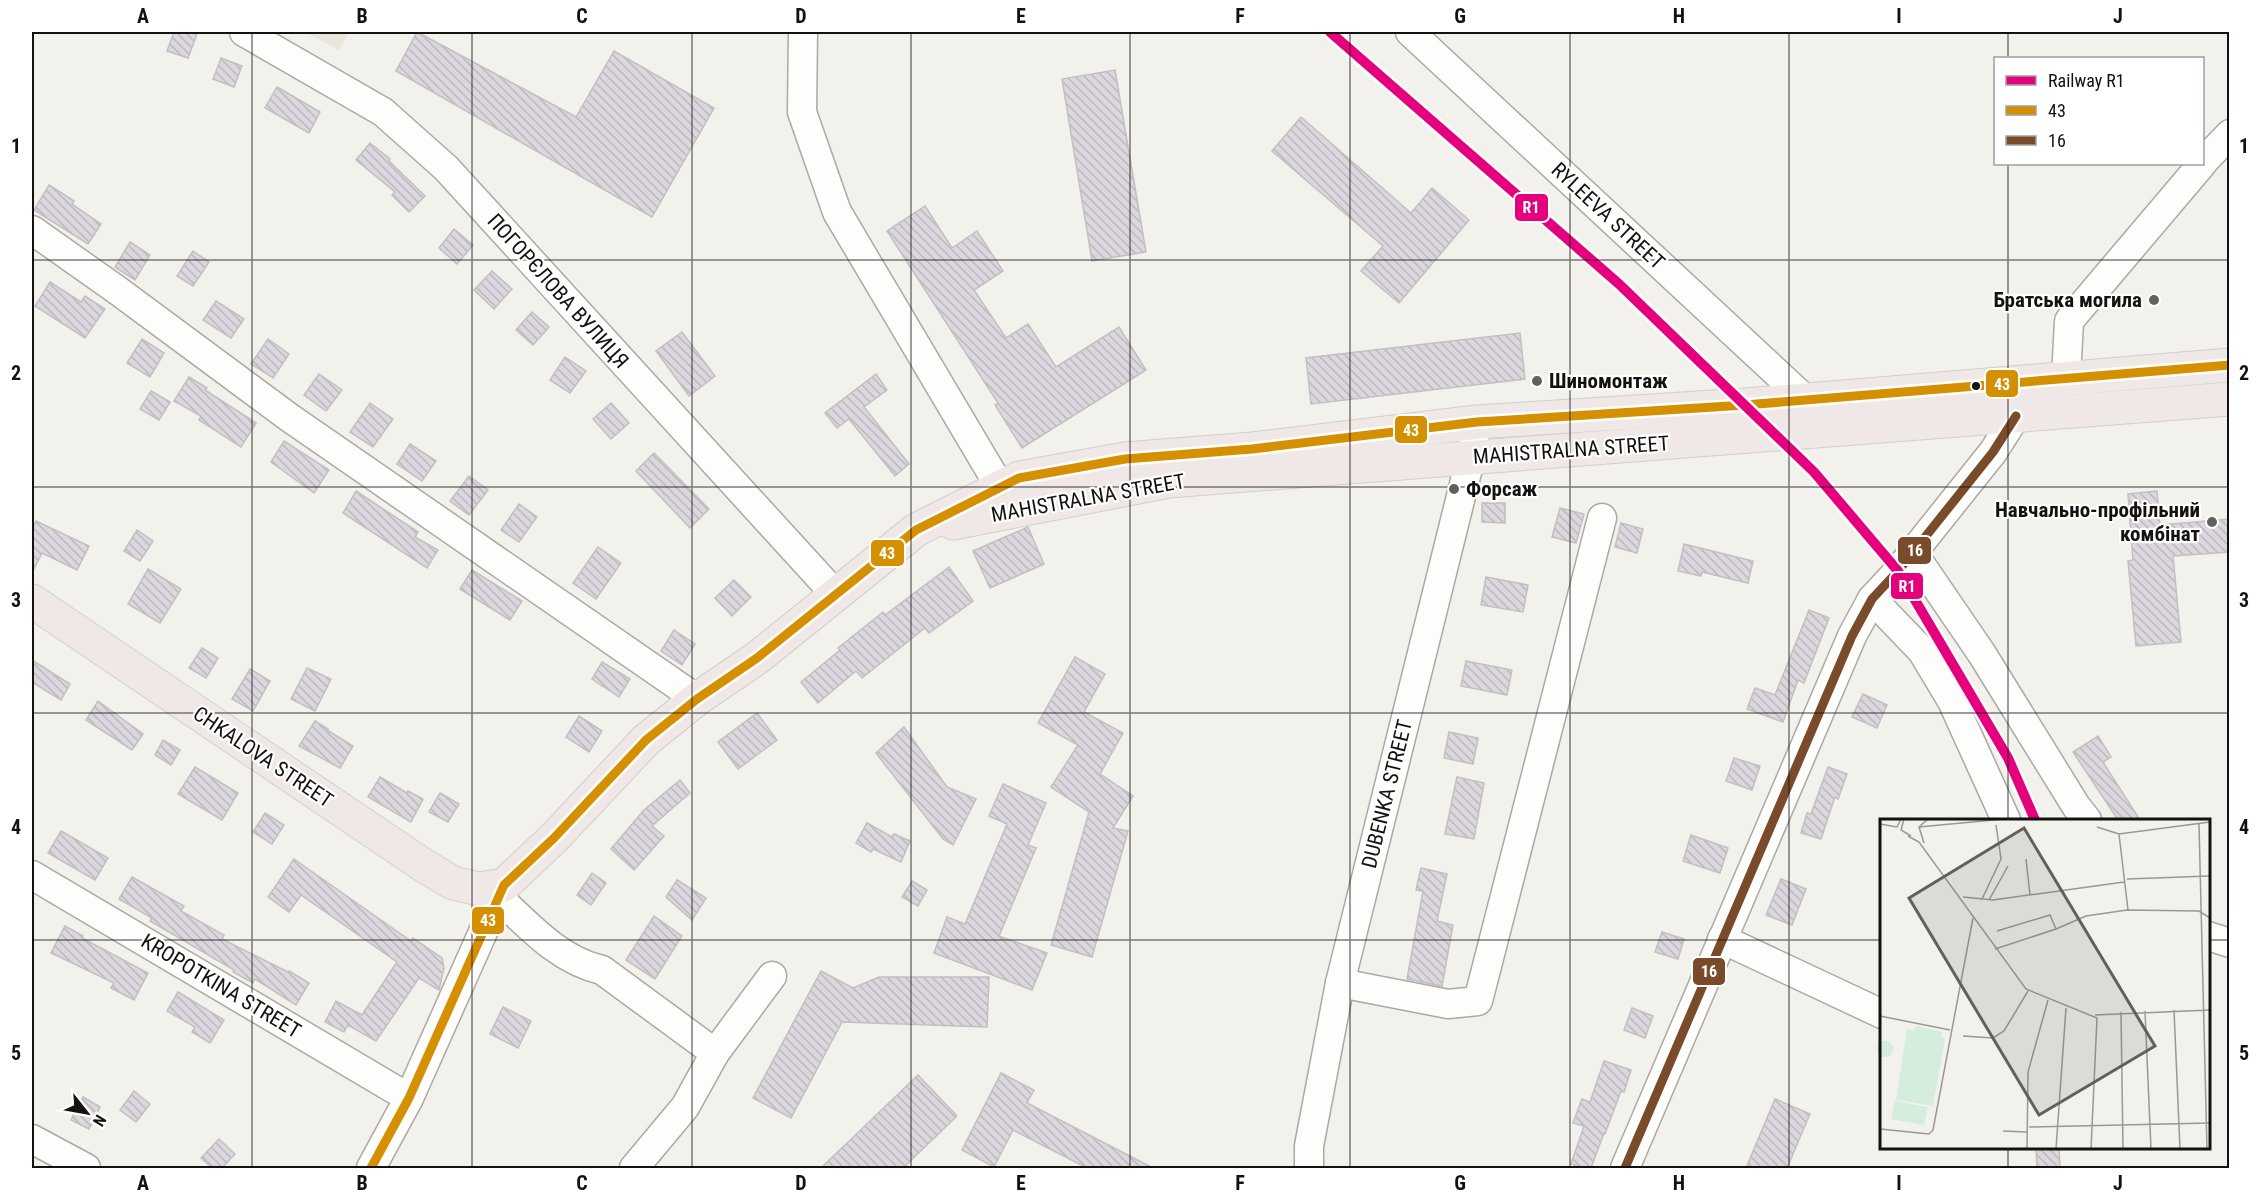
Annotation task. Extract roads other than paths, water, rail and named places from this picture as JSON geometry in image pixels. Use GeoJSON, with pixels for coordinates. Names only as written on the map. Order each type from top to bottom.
{"type":"FeatureCollection","features":[{"type":"Feature","properties":{"kind":"main road","name":"MAHISTRALNA STREET"},"geometry":{"type":"LineString","coordinates":[[501,891],[646,740],[697,699],[757,658],[916,530],[1018,478],[1125,459],[1251,449],[1477,422],[1807,401],[2229,365]]}},
{"type":"Feature","properties":{"kind":"main road","name":"MAHISTRALNA STREET"},"geometry":{"type":"LineString","coordinates":[[916,530],[1169,481],[1471,456],[1776,436],[2229,399]]}},
{"type":"Feature","properties":{"kind":"main road","name":"CHKALOVA STREET"},"geometry":{"type":"LineString","coordinates":[[32,601],[423,865],[453,883],[501,891]]}},
{"type":"Feature","properties":{"kind":"street","name":"ПОГОРЄЛОВА ВУЛИЦЯ"},"geometry":{"type":"LineString","coordinates":[[244,32],[383,112],[446,168],[836,595]]}},
{"type":"Feature","properties":{"kind":"street"},"geometry":{"type":"LineString","coordinates":[[803,32],[802,112],[837,212],[1000,487]]}},
{"type":"Feature","properties":{"kind":"street","name":"RYLEEVA STREET"},"geometry":{"type":"LineString","coordinates":[[1410,32],[1807,401]]}},
{"type":"Feature","properties":{"kind":"street"},"geometry":{"type":"LineString","coordinates":[[2204,161],[2229,134]]}},
{"type":"Feature","properties":{"kind":"street"},"geometry":{"type":"LineString","coordinates":[[2066,378],[2069,321],[2200,165]]}},
{"type":"Feature","properties":{"kind":"street"},"geometry":{"type":"LineString","coordinates":[[32,230],[290,418],[697,699]]}},
{"type":"Feature","properties":{"kind":"street"},"geometry":{"type":"LineString","coordinates":[[1625,1168],[1852,636],[1872,599],[1913,553],[1992,452],[2016,416]]}},
{"type":"Feature","properties":{"kind":"street","name":"DUBENKA STREET"},"geometry":{"type":"LineString","coordinates":[[1309,1168],[1309,1146],[1340,983],[1471,456],[1477,422]]}},
{"type":"Feature","properties":{"kind":"street"},"geometry":{"type":"LineString","coordinates":[[1340,983],[1448,1004],[1478,1001],[1602,518]]}},
{"type":"Feature","properties":{"kind":"street"},"geometry":{"type":"LineString","coordinates":[[1913,553],[1982,654],[2086,819]]}},
{"type":"Feature","properties":{"kind":"street"},"geometry":{"type":"LineString","coordinates":[[1872,599],[1922,651],[1952,700],[2006,819]]}},
{"type":"Feature","properties":{"kind":"street","name":"KROPOTKINA STREET"},"geometry":{"type":"LineString","coordinates":[[32,875],[409,1098]]}},
{"type":"Feature","properties":{"kind":"street"},"geometry":{"type":"LineString","coordinates":[[501,891],[548,944],[585,967],[602,970],[715,1053]]}},
{"type":"Feature","properties":{"kind":"street","name":"MAHISTRALNA STREET"},"geometry":{"type":"LineString","coordinates":[[371,1168],[409,1098],[501,891]]}},
{"type":"Feature","properties":{"kind":"street"},"geometry":{"type":"LineString","coordinates":[[2210,937],[2229,943]]}},
{"type":"Feature","properties":{"kind":"street"},"geometry":{"type":"LineString","coordinates":[[1722,939],[1880,1014]]}},
{"type":"Feature","properties":{"kind":"street"},"geometry":{"type":"LineString","coordinates":[[634,1168],[685,1107],[715,1053],[772,976]]}},
{"type":"Feature","properties":{"kind":"street"},"geometry":{"type":"LineString","coordinates":[[32,1139],[86,1168]]}},
{"type":"Feature","properties":{"kind":"rail line","name":"R1"},"geometry":{"type":"LineString","coordinates":[[1330,32],[1619,284],[1814,472],[1898,571],[2008,758],[2035,819]]}},
{"type":"Feature","properties":{"kind":"place","name":"Братська могила"},"geometry":{"type":"Point","coordinates":[2154,300]}},
{"type":"Feature","properties":{"kind":"place","name":"Шиномонтаж"},"geometry":{"type":"Point","coordinates":[1537,381]}},
{"type":"Feature","properties":{"kind":"place","name":"Форсаж"},"geometry":{"type":"Point","coordinates":[1454,489]}},
{"type":"Feature","properties":{"kind":"place","name":"Навчально-профільний комбінат"},"geometry":{"type":"Point","coordinates":[2212,522]}}]}
